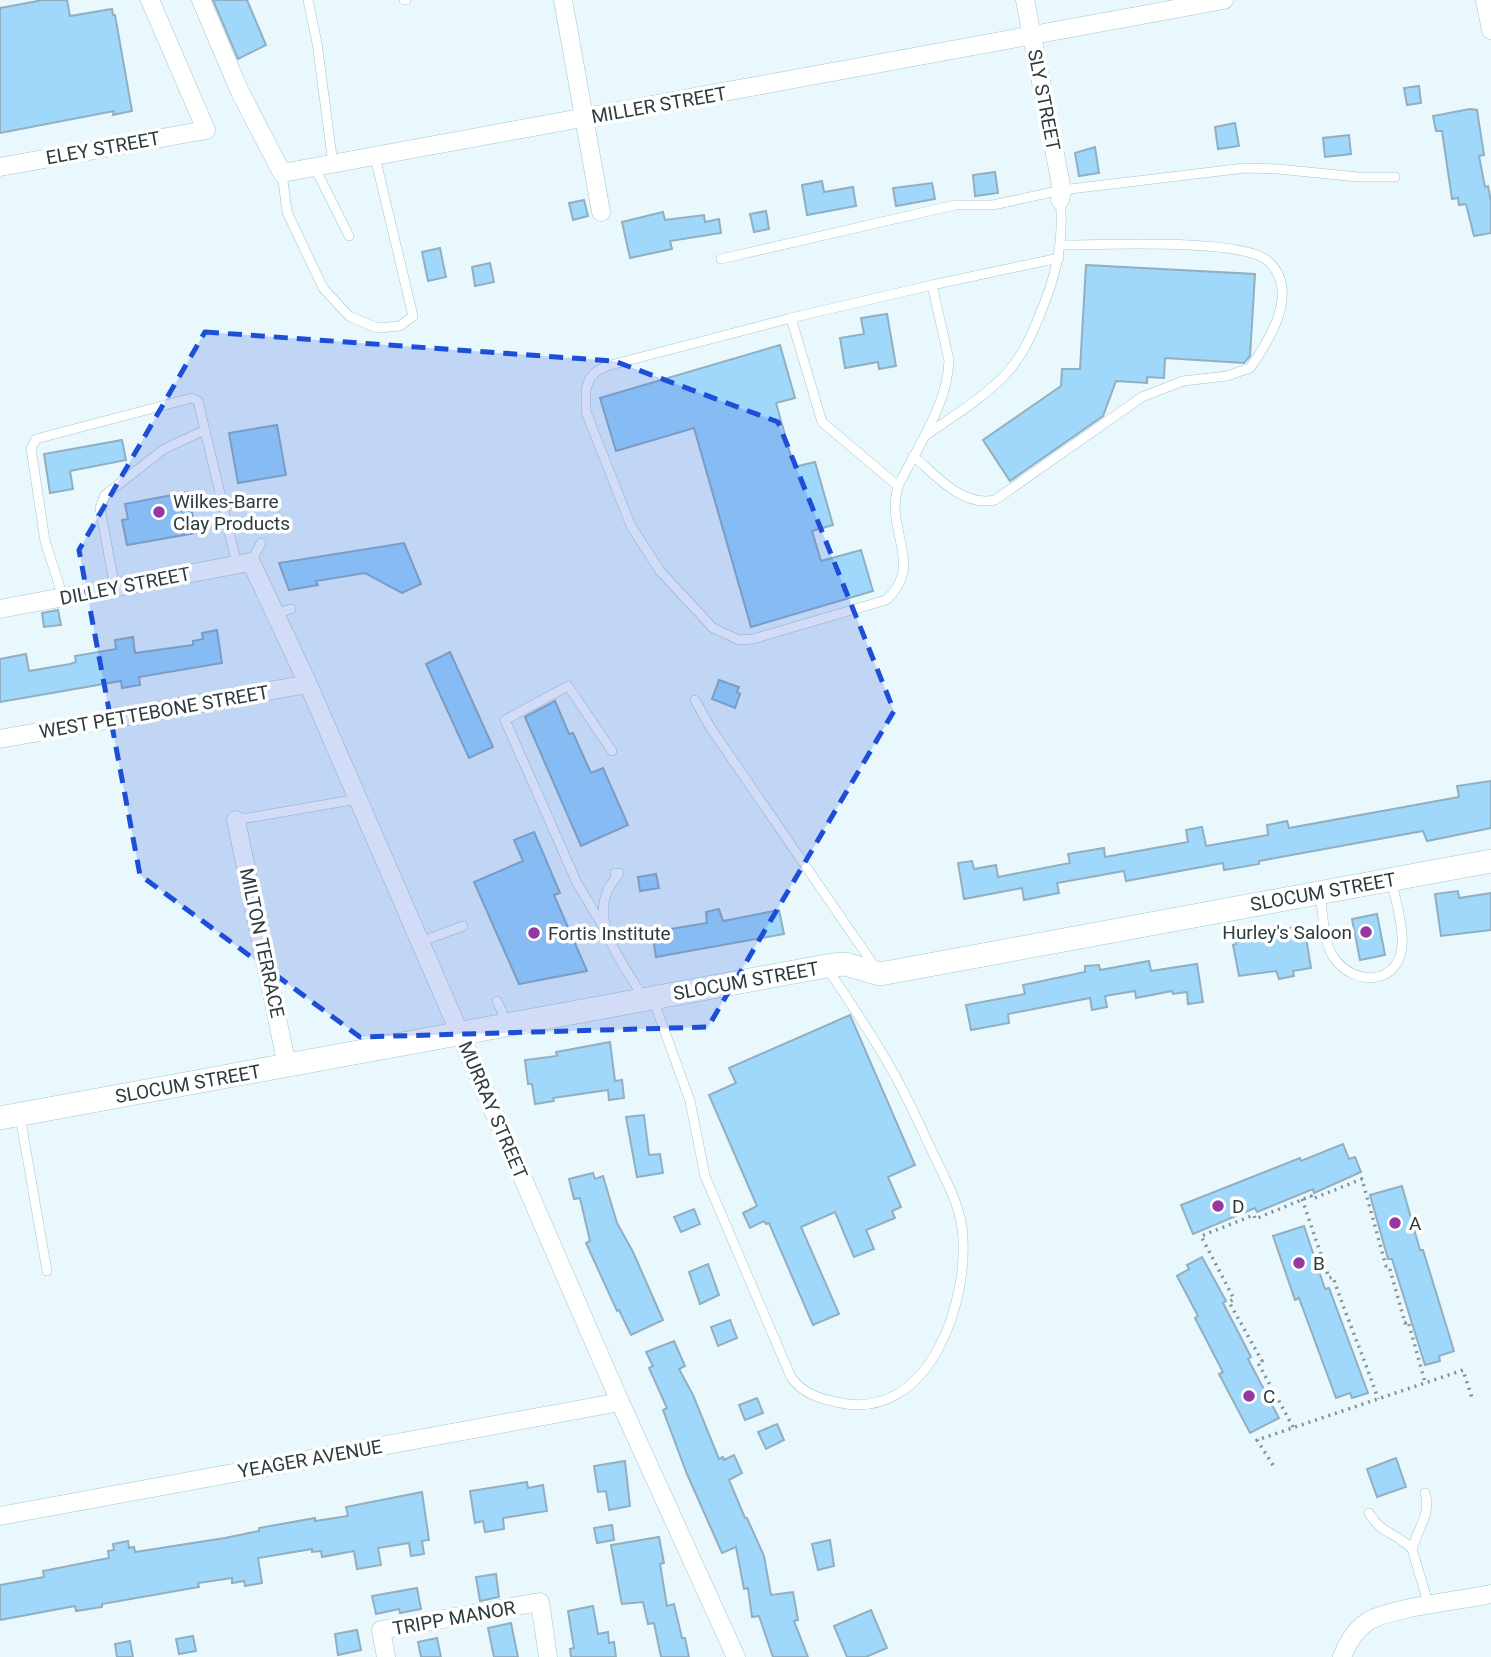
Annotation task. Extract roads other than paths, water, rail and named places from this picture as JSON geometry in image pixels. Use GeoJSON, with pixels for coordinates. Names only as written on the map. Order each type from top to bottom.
{"type":"FeatureCollection","features":[{"type":"Feature","properties":{"kind":"street","name":"ELEY STREET"},"geometry":{"type":"LineString","coordinates":[[0,167],[206,130],[150,0]]}},
{"type":"Feature","properties":{"kind":"street"},"geometry":{"type":"LineString","coordinates":[[201,0],[240,92],[282,173]]}},
{"type":"Feature","properties":{"kind":"street"},"geometry":{"type":"LineString","coordinates":[[564,0],[601,212]]}},
{"type":"Feature","properties":{"kind":"street","name":"SLY STREET"},"geometry":{"type":"LineString","coordinates":[[1025,0],[1061,195]]}},
{"type":"Feature","properties":{"kind":"street","name":"MILLER STREET"},"geometry":{"type":"LineString","coordinates":[[282,173],[1224,0]]}},
{"type":"Feature","properties":{"kind":"street"},"geometry":{"type":"LineString","coordinates":[[1485,0],[1491,30]]}},
{"type":"Feature","properties":{"kind":"street","name":"DILLEY STREET"},"geometry":{"type":"LineString","coordinates":[[0,609],[244,564]]}},
{"type":"Feature","properties":{"kind":"street","name":"MURRAY STREET"},"geometry":{"type":"LineString","coordinates":[[244,564],[283,612],[308,684],[620,1402],[736,1657]]}},
{"type":"Feature","properties":{"kind":"street","name":"WEST PETTEBONE STREET"},"geometry":{"type":"LineString","coordinates":[[0,739],[308,684]]}},
{"type":"Feature","properties":{"kind":"street","name":"MILTON TERRACE"},"geometry":{"type":"LineString","coordinates":[[236,820],[287,1066]]}},
{"type":"Feature","properties":{"kind":"street","name":"SLOCUM STREET"},"geometry":{"type":"LineString","coordinates":[[10,1116],[827,967],[845,964],[880,974],[1491,861]]}},
{"type":"Feature","properties":{"kind":"street","name":"YEAGER AVENUE"},"geometry":{"type":"LineString","coordinates":[[0,1516],[620,1402]]}},
{"type":"Feature","properties":{"kind":"street"},"geometry":{"type":"LineString","coordinates":[[1342,1657],[1352,1638],[1369,1620],[1491,1594]]}},
{"type":"Feature","properties":{"kind":"street","name":"TRIPP MANOR"},"geometry":{"type":"LineString","coordinates":[[386,1657],[381,1630],[540,1602],[548,1657]]}},
{"type":"Feature","properties":{"kind":"lane"},"geometry":{"type":"LineString","coordinates":[[308,0],[317,43],[324,166],[349,236]]}},
{"type":"Feature","properties":{"kind":"lane"},"geometry":{"type":"LineString","coordinates":[[282,173],[287,212],[323,288],[349,316],[377,328],[400,326],[412,316],[374,157]]}},
{"type":"Feature","properties":{"kind":"lane"},"geometry":{"type":"LineString","coordinates":[[721,259],[955,205],[993,205],[1223,170],[1258,168],[1358,177],[1395,177]]}},
{"type":"Feature","properties":{"kind":"lane"},"geometry":{"type":"LineString","coordinates":[[922,437],[984,394],[1018,361],[1054,279],[1061,245],[1061,195]]}},
{"type":"Feature","properties":{"kind":"lane"},"geometry":{"type":"LineString","coordinates":[[913,456],[968,499],[976,502],[995,500],[1142,397],[1183,380],[1227,376],[1250,368],[1275,328],[1282,300],[1279,279],[1269,262],[1260,256],[1226,248],[1061,245]]}},
{"type":"Feature","properties":{"kind":"lane"},"geometry":{"type":"LineString","coordinates":[[932,285],[949,360],[949,371],[938,405],[898,486],[895,510],[904,566],[900,582],[893,594],[886,600],[753,639],[739,640],[713,628],[660,570],[631,526],[586,412],[586,390],[590,379],[607,366],[791,318],[932,285],[1059,258]]}},
{"type":"Feature","properties":{"kind":"lane"},"geometry":{"type":"LineString","coordinates":[[791,318],[822,422],[898,486]]}},
{"type":"Feature","properties":{"kind":"lane"},"geometry":{"type":"LineString","coordinates":[[63,597],[45,541],[31,448],[36,439],[192,398],[198,401],[244,564]]}},
{"type":"Feature","properties":{"kind":"lane"},"geometry":{"type":"LineString","coordinates":[[115,587],[100,508],[105,495],[164,449],[205,430]]}},
{"type":"Feature","properties":{"kind":"lane"},"geometry":{"type":"LineString","coordinates":[[244,564],[261,543]]}},
{"type":"Feature","properties":{"kind":"lane"},"geometry":{"type":"LineString","coordinates":[[612,751],[568,686],[505,720],[577,883],[648,999],[690,1101],[705,1176],[791,1377],[798,1387],[817,1397],[849,1404],[865,1404],[885,1399],[903,1390],[925,1370],[936,1354],[958,1298],[963,1260],[962,1228],[950,1189],[894,1074],[827,967]]}},
{"type":"Feature","properties":{"kind":"lane"},"geometry":{"type":"LineString","coordinates":[[695,700],[710,727],[880,974]]}},
{"type":"Feature","properties":{"kind":"lane"},"geometry":{"type":"LineString","coordinates":[[236,820],[358,799]]}},
{"type":"Feature","properties":{"kind":"lane"},"geometry":{"type":"LineString","coordinates":[[607,933],[604,920],[606,893],[619,873],[615,873]]}},
{"type":"Feature","properties":{"kind":"lane"},"geometry":{"type":"LineString","coordinates":[[1320,892],[1324,929],[1335,960],[1349,971],[1380,977],[1394,968],[1400,957],[1402,942],[1391,880]]}},
{"type":"Feature","properties":{"kind":"lane"},"geometry":{"type":"LineString","coordinates":[[421,942],[463,926]]}},
{"type":"Feature","properties":{"kind":"lane"},"geometry":{"type":"LineString","coordinates":[[497,1000],[508,1025]]}},
{"type":"Feature","properties":{"kind":"lane"},"geometry":{"type":"LineString","coordinates":[[10,1116],[47,1271]]}},
{"type":"Feature","properties":{"kind":"lane"},"geometry":{"type":"LineString","coordinates":[[1412,1549],[1427,1511],[1425,1493]]}},
{"type":"Feature","properties":{"kind":"lane"},"geometry":{"type":"LineString","coordinates":[[1369,1513],[1382,1530],[1412,1549],[1429,1606]]}},
{"type":"Feature","properties":{"kind":"place","name":"Wilkes-Barre Clay Products"},"geometry":{"type":"Point","coordinates":[159,512]}},
{"type":"Feature","properties":{"kind":"place","name":"Hurley's Saloon"},"geometry":{"type":"Point","coordinates":[1366,932]}},
{"type":"Feature","properties":{"kind":"place","name":"Fortis Institute"},"geometry":{"type":"Point","coordinates":[534,933]}},
{"type":"Feature","properties":{"kind":"place","name":"D"},"geometry":{"type":"Point","coordinates":[1218,1206]}},
{"type":"Feature","properties":{"kind":"place","name":"A"},"geometry":{"type":"Point","coordinates":[1395,1223]}},
{"type":"Feature","properties":{"kind":"place","name":"B"},"geometry":{"type":"Point","coordinates":[1299,1263]}},
{"type":"Feature","properties":{"kind":"place","name":"C"},"geometry":{"type":"Point","coordinates":[1249,1396]}}]}
